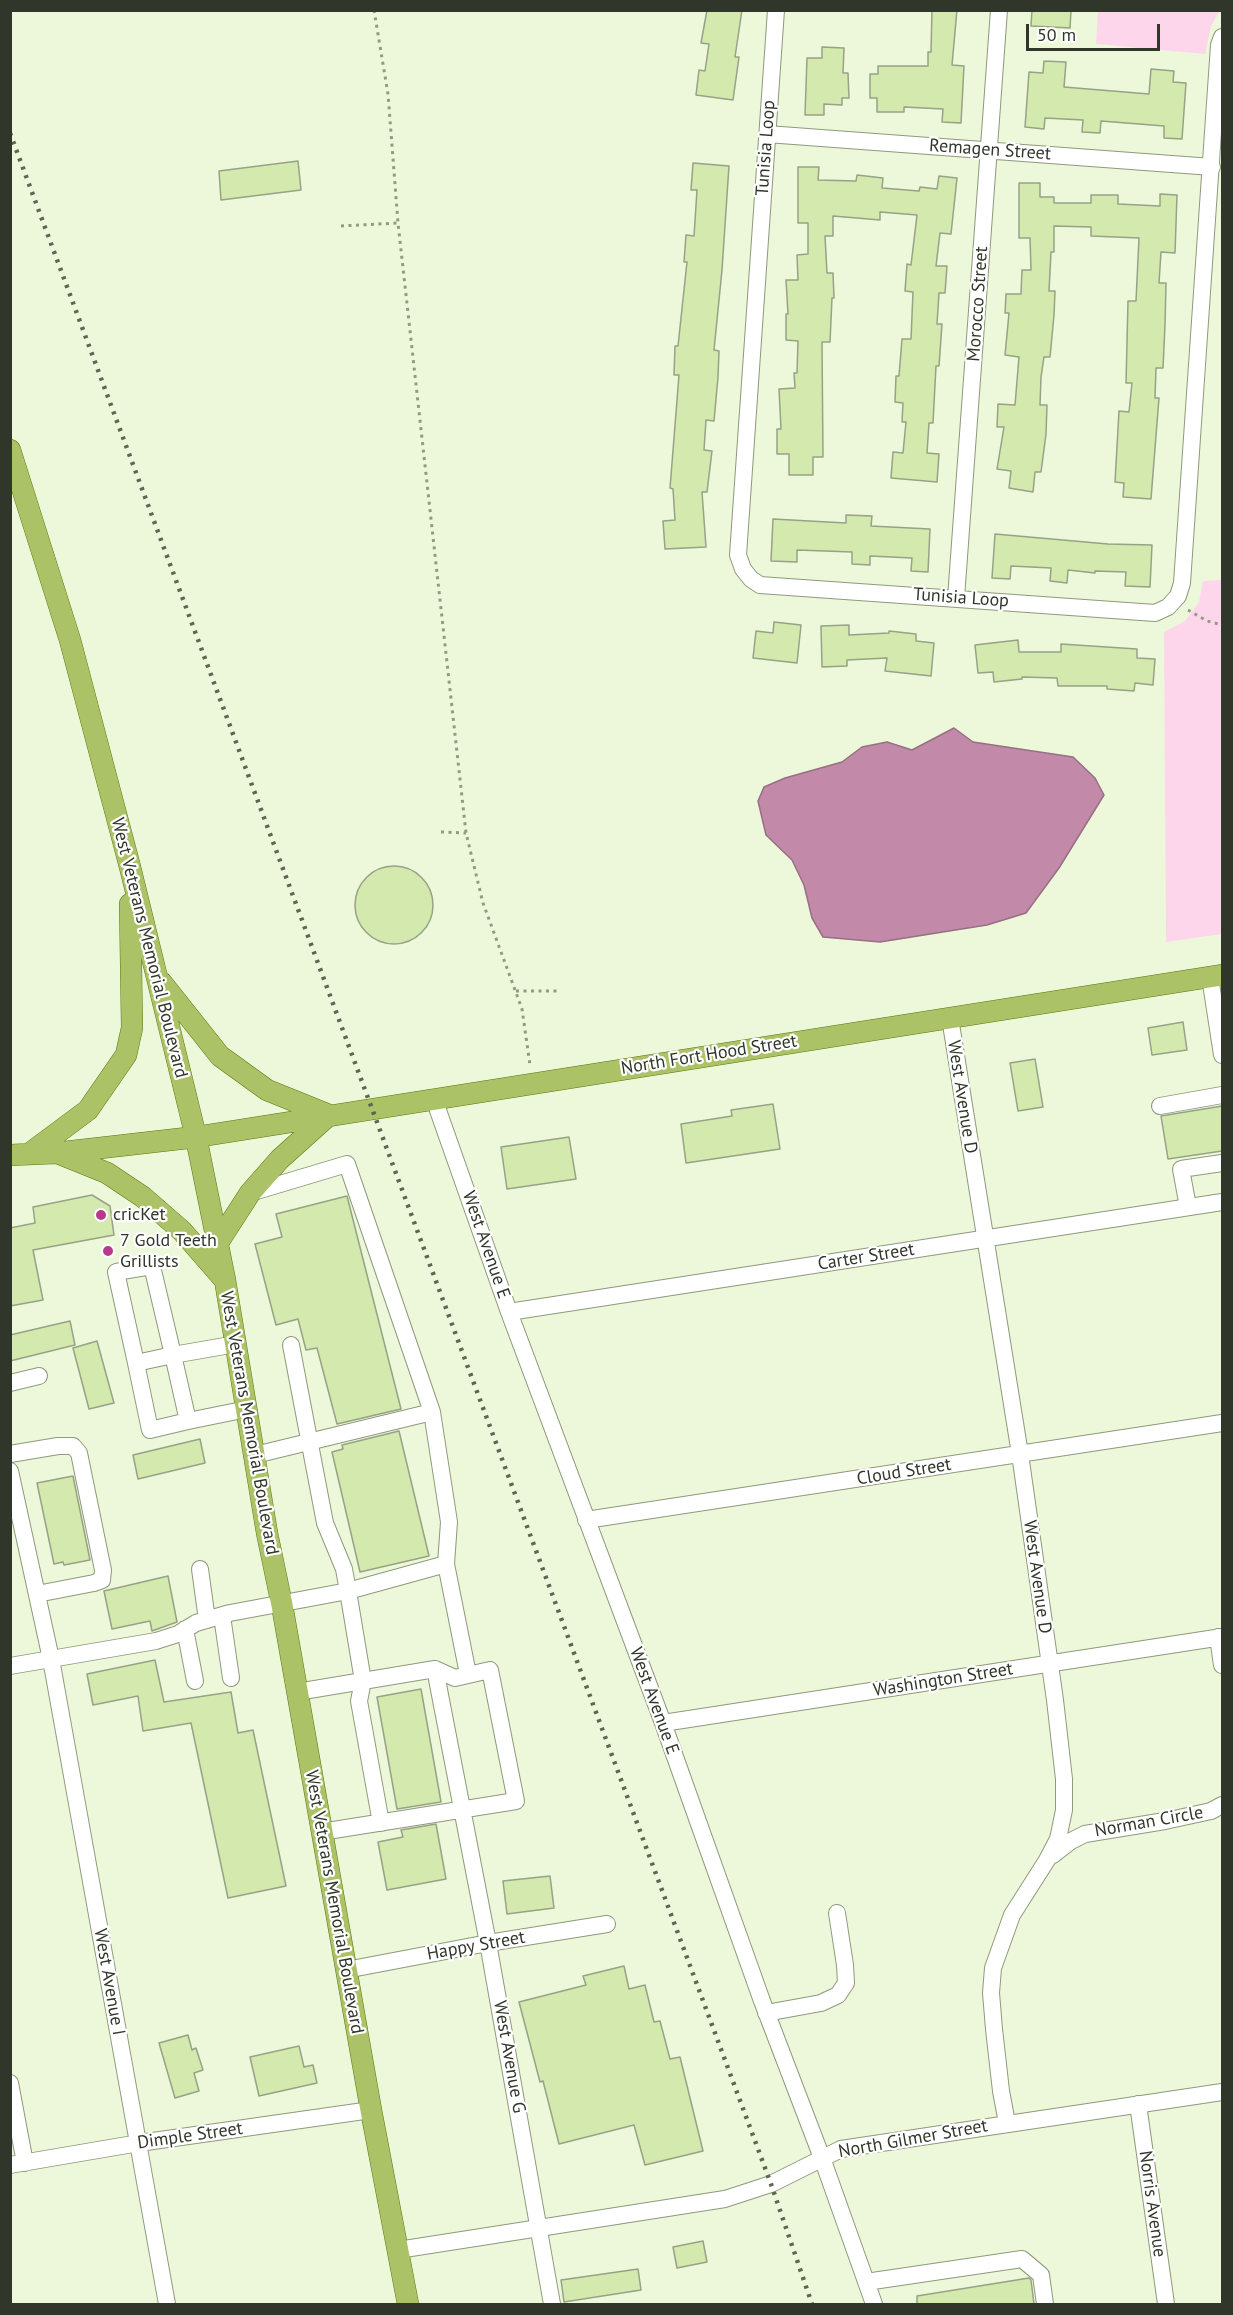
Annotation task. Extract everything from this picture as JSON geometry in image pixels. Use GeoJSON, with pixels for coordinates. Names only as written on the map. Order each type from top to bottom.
{"type":"FeatureCollection","features":[{"type":"Feature","properties":{"kind":"main road","name":"West Veterans Memorial Boulevard"},"geometry":{"type":"LineString","coordinates":[[10,450],[70,640],[130,867],[196,1137],[225,1280],[267,1533],[282,1605],[371,2110],[408,2304]]}},
{"type":"Feature","properties":{"kind":"main road"},"geometry":{"type":"LineString","coordinates":[[20,1155],[88,1110],[126,1055],[132,1029],[130,867]]}},
{"type":"Feature","properties":{"kind":"main road","name":"North Fort Hood Street"},"geometry":{"type":"LineString","coordinates":[[20,1155],[196,1137],[1216,976]]}},
{"type":"Feature","properties":{"kind":"main road"},"geometry":{"type":"LineString","coordinates":[[157,977],[220,1056],[267,1090],[329,1115],[280,1160],[249,1193],[217,1244]]}},
{"type":"Feature","properties":{"kind":"main road"},"geometry":{"type":"LineString","coordinates":[[56,1153],[107,1173],[143,1197],[182,1231],[225,1280]]}},
{"type":"Feature","properties":{"kind":"street","name":"Tunisia Loop"},"geometry":{"type":"LineString","coordinates":[[776,10],[738,555],[742,569],[760,585],[1155,613],[1168,608],[1174,601]]}},
{"type":"Feature","properties":{"kind":"street","name":"Morocco Street"},"geometry":{"type":"LineString","coordinates":[[956,598],[999,10]]}},
{"type":"Feature","properties":{"kind":"street"},"geometry":{"type":"LineString","coordinates":[[1174,601],[1182,583],[1219,45],[1222,37]]}},
{"type":"Feature","properties":{"kind":"street","name":"Remagen Street"},"geometry":{"type":"LineString","coordinates":[[767,134],[1212,167]]}},
{"type":"Feature","properties":{"kind":"street"},"geometry":{"type":"LineString","coordinates":[[1216,976],[1222,1055]]}},
{"type":"Feature","properties":{"kind":"street","name":"West Avenue D"},"geometry":{"type":"LineString","coordinates":[[950,1018],[1020,1454],[1064,1779],[1064,1810],[1058,1839],[1012,1915],[993,1968],[991,1993],[994,2029],[1007,2123]]}},
{"type":"Feature","properties":{"kind":"street"},"geometry":{"type":"LineString","coordinates":[[1160,1106],[1222,1095]]}},
{"type":"Feature","properties":{"kind":"street","name":"West Avenue E"},"geometry":{"type":"LineString","coordinates":[[434,1099],[509,1312],[663,1723],[766,2013],[822,2158],[874,2304]]}},
{"type":"Feature","properties":{"kind":"street"},"geometry":{"type":"LineString","coordinates":[[1188,1208],[1181,1169],[1222,1163]]}},
{"type":"Feature","properties":{"kind":"street"},"geometry":{"type":"LineString","coordinates":[[249,1193],[347,1164],[432,1412],[449,1522],[446,1564],[468,1674]]}},
{"type":"Feature","properties":{"kind":"street","name":"Carter Street"},"geometry":{"type":"LineString","coordinates":[[509,1312],[1222,1202]]}},
{"type":"Feature","properties":{"kind":"street"},"geometry":{"type":"LineString","coordinates":[[188,1422],[152,1266],[116,1272],[150,1430],[188,1422],[247,1409]]}},
{"type":"Feature","properties":{"kind":"street"},"geometry":{"type":"LineString","coordinates":[[136,1363],[236,1344]]}},
{"type":"Feature","properties":{"kind":"street"},"geometry":{"type":"LineString","coordinates":[[291,1345],[325,1523],[344,1569],[363,1681],[359,1701],[381,1823]]}},
{"type":"Feature","properties":{"kind":"street"},"geometry":{"type":"LineString","coordinates":[[10,1383],[39,1376]]}},
{"type":"Feature","properties":{"kind":"street"},"geometry":{"type":"LineString","coordinates":[[255,1455],[432,1412]]}},
{"type":"Feature","properties":{"kind":"street","name":"Cloud Street"},"geometry":{"type":"LineString","coordinates":[[586,1520],[1222,1423]]}},
{"type":"Feature","properties":{"kind":"street"},"geometry":{"type":"LineString","coordinates":[[10,1454],[58,1446],[73,1446],[79,1453],[103,1570],[102,1580],[94,1583],[37,1594]]}},
{"type":"Feature","properties":{"kind":"street","name":"West Avenue I"},"geometry":{"type":"LineString","coordinates":[[10,1471],[51,1659],[167,2304]]}},
{"type":"Feature","properties":{"kind":"street"},"geometry":{"type":"LineString","coordinates":[[10,1666],[156,1641],[178,1634],[196,1623],[214,1618],[348,1592],[446,1564]]}},
{"type":"Feature","properties":{"kind":"street"},"geometry":{"type":"LineString","coordinates":[[200,1569],[231,1678]]}},
{"type":"Feature","properties":{"kind":"street"},"geometry":{"type":"LineString","coordinates":[[185,1629],[195,1681]]}},
{"type":"Feature","properties":{"kind":"street"},"geometry":{"type":"LineString","coordinates":[[1220,1637],[1222,1665]]}},
{"type":"Feature","properties":{"kind":"street","name":"Washington Street"},"geometry":{"type":"LineString","coordinates":[[663,1723],[1220,1637]]}},
{"type":"Feature","properties":{"kind":"street"},"geometry":{"type":"LineString","coordinates":[[297,1692],[435,1669],[455,1678],[490,1670],[516,1801],[321,1832]]}},
{"type":"Feature","properties":{"kind":"street","name":"West Avenue G"},"geometry":{"type":"LineString","coordinates":[[435,1669],[488,1943],[552,2304]]}},
{"type":"Feature","properties":{"kind":"street","name":"Norman Circle"},"geometry":{"type":"LineString","coordinates":[[1047,1860],[1071,1841],[1085,1834],[1165,1821],[1211,1811],[1222,1805]]}},
{"type":"Feature","properties":{"kind":"street"},"geometry":{"type":"LineString","coordinates":[[766,2013],[821,2003],[838,1995],[846,1983],[837,1913]]}},
{"type":"Feature","properties":{"kind":"street","name":"Happy Street"},"geometry":{"type":"LineString","coordinates":[[346,1970],[488,1943],[607,1924]]}},
{"type":"Feature","properties":{"kind":"street"},"geometry":{"type":"LineString","coordinates":[[10,2083],[18,2164]]}},
{"type":"Feature","properties":{"kind":"street","name":"North Gilmer Street"},"geometry":{"type":"LineString","coordinates":[[398,2250],[725,2199],[771,2184],[841,2149],[1222,2092]]}},
{"type":"Feature","properties":{"kind":"street","name":"Norris Avenue"},"geometry":{"type":"LineString","coordinates":[[1138,2104],[1166,2304]]}},
{"type":"Feature","properties":{"kind":"street","name":"Dimple Street"},"geometry":{"type":"LineString","coordinates":[[18,2164],[139,2143],[371,2110]]}},
{"type":"Feature","properties":{"kind":"street"},"geometry":{"type":"LineString","coordinates":[[866,2282],[1022,2259],[1041,2275],[1045,2304]]}},
{"type":"Feature","properties":{"kind":"path"},"geometry":{"type":"LineString","coordinates":[[374,10],[388,94],[398,223],[466,833],[483,903],[522,1009],[532,1083]]}},
{"type":"Feature","properties":{"kind":"path"},"geometry":{"type":"LineString","coordinates":[[341,226],[398,223]]}},
{"type":"Feature","properties":{"kind":"path"},"geometry":{"type":"LineString","coordinates":[[1174,601],[1206,621],[1222,624]]}},
{"type":"Feature","properties":{"kind":"path"},"geometry":{"type":"LineString","coordinates":[[441,832],[466,833]]}},
{"type":"Feature","properties":{"kind":"path"},"geometry":{"type":"LineString","coordinates":[[516,991],[558,991]]}},
{"type":"Feature","properties":{"kind":"shaded area"},"geometry":{"type":"Polygon","coordinates":[[[1098,10],[1220,11],[1211,26],[1205,54],[1096,44],[1098,10]]]}},
{"type":"Feature","properties":{"kind":"shaded area"},"geometry":{"type":"Polygon","coordinates":[[[1222,580],[1222,934],[1166,942],[1164,632],[1185,621],[1199,602],[1203,581],[1222,580]]]}},
{"type":"Feature","properties":{"kind":"shaded area"},"geometry":{"type":"Polygon","coordinates":[[[954,728],[973,742],[1073,757],[1095,778],[1104,795],[1059,868],[1026,913],[987,925],[880,942],[823,937],[812,918],[804,885],[792,860],[766,835],[758,801],[764,787],[785,778],[842,762],[862,747],[887,742],[912,750],[954,728]]]}},
{"type":"Feature","properties":{"kind":"building"},"geometry":{"type":"Polygon","coordinates":[[[707,10],[742,10],[735,57],[739,57],[733,100],[696,95],[699,70],[705,71],[709,44],[701,43],[707,10]]]}},
{"type":"Feature","properties":{"kind":"building"},"geometry":{"type":"Polygon","coordinates":[[[932,10],[957,10],[952,65],[964,66],[961,123],[942,122],[943,109],[904,107],[904,112],[877,112],[877,98],[870,98],[870,74],[878,74],[878,66],[928,66],[928,52],[931,52],[932,10]]]}},
{"type":"Feature","properties":{"kind":"building"},"geometry":{"type":"Polygon","coordinates":[[[1032,10],[1071,10],[1070,28],[1031,26],[1032,10]]]}},
{"type":"Feature","properties":{"kind":"building"},"geometry":{"type":"Polygon","coordinates":[[[822,47],[844,48],[843,73],[848,73],[849,98],[842,98],[842,105],[824,104],[824,115],[805,115],[807,58],[822,58],[822,47]]]}},
{"type":"Feature","properties":{"kind":"building"},"geometry":{"type":"Polygon","coordinates":[[[1044,61],[1066,62],[1064,87],[1149,94],[1151,69],[1174,71],[1173,82],[1186,83],[1182,139],[1164,138],[1164,126],[1101,121],[1100,133],[1082,132],[1083,120],[1045,118],[1044,129],[1025,127],[1029,72],[1043,73],[1044,61]]]}},
{"type":"Feature","properties":{"kind":"building"},"geometry":{"type":"Polygon","coordinates":[[[298,161],[301,190],[221,200],[219,171],[298,161]]]}},
{"type":"Feature","properties":{"kind":"building"},"geometry":{"type":"Polygon","coordinates":[[[693,163],[729,166],[714,350],[719,351],[718,377],[714,421],[706,420],[704,450],[712,451],[707,492],[702,492],[706,547],[665,549],[663,521],[675,520],[673,489],[670,488],[679,375],[674,375],[675,346],[678,346],[687,262],[684,262],[686,235],[694,236],[697,190],[691,190],[693,163]]]}},
{"type":"Feature","properties":{"kind":"building"},"geometry":{"type":"Polygon","coordinates":[[[798,167],[819,167],[818,180],[856,181],[857,175],[883,178],[882,188],[919,191],[920,187],[937,189],[939,176],[957,178],[951,234],[940,233],[936,266],[947,266],[945,293],[939,293],[937,324],[942,324],[939,366],[936,366],[933,423],[929,423],[927,453],[939,454],[937,482],[891,478],[893,452],[903,453],[906,422],[902,422],[903,403],[895,402],[896,376],[899,376],[902,339],[911,339],[913,292],[905,291],[907,264],[911,265],[917,215],[880,212],[880,220],[833,216],[833,236],[825,236],[827,273],[833,273],[834,298],[832,298],[830,342],[822,342],[823,457],[813,457],[813,475],[789,475],[789,454],[777,454],[777,429],[781,429],[779,389],[795,388],[794,373],[797,373],[798,341],[786,340],[786,314],[788,314],[786,280],[798,280],[797,255],[808,254],[808,223],[798,223],[798,167]]]}},
{"type":"Feature","properties":{"kind":"building"},"geometry":{"type":"Polygon","coordinates":[[[1019,183],[1040,183],[1040,197],[1054,197],[1054,203],[1091,203],[1091,195],[1118,195],[1118,204],[1160,206],[1160,194],[1177,195],[1175,253],[1161,252],[1159,283],[1166,283],[1165,325],[1163,368],[1156,368],[1155,398],[1159,398],[1151,499],[1123,497],[1124,483],[1115,482],[1119,411],[1129,412],[1132,383],[1126,383],[1128,301],[1136,301],[1139,238],[1091,236],[1091,227],[1054,226],[1054,252],[1051,252],[1049,291],[1055,291],[1054,315],[1050,357],[1044,357],[1041,377],[1040,405],[1047,405],[1046,434],[1041,472],[1035,472],[1033,492],[1009,488],[1011,471],[997,469],[1004,427],[997,427],[998,404],[1015,405],[1019,357],[1005,355],[1009,313],[1005,313],[1006,294],[1021,294],[1022,270],[1031,270],[1030,238],[1019,238],[1019,183]]]}},
{"type":"Feature","properties":{"kind":"building"},"geometry":{"type":"Polygon","coordinates":[[[846,515],[872,516],[871,526],[930,529],[928,572],[911,571],[912,558],[870,556],[870,565],[852,564],[852,552],[797,550],[797,562],[771,561],[773,519],[846,523],[846,515]]]}},
{"type":"Feature","properties":{"kind":"building"},"geometry":{"type":"Polygon","coordinates":[[[995,534],[1108,544],[1152,545],[1150,587],[1125,586],[1126,572],[1095,571],[1095,573],[1068,570],[1067,583],[1050,581],[1051,568],[1011,566],[1010,579],[992,578],[995,534]]]}},
{"type":"Feature","properties":{"kind":"building"},"geometry":{"type":"Polygon","coordinates":[[[774,622],[801,625],[797,663],[753,658],[756,631],[773,633],[774,622]]]}},
{"type":"Feature","properties":{"kind":"building"},"geometry":{"type":"Polygon","coordinates":[[[849,625],[849,635],[889,633],[889,631],[916,634],[916,641],[934,643],[931,676],[885,671],[887,658],[847,660],[847,666],[822,667],[821,626],[849,625]]]}},
{"type":"Feature","properties":{"kind":"building"},"geometry":{"type":"Polygon","coordinates":[[[1018,640],[1019,652],[1061,652],[1061,644],[1137,649],[1137,658],[1155,659],[1153,685],[1135,683],[1134,691],[1107,689],[1107,686],[1058,686],[1057,678],[1022,677],[1022,679],[994,682],[993,672],[978,673],[975,645],[1018,640]]]}},
{"type":"Feature","properties":{"kind":"building"},"geometry":{"type":"Polygon","coordinates":[[[394,866],[409,869],[421,878],[430,890],[433,905],[430,920],[421,932],[409,941],[394,944],[379,941],[367,932],[358,920],[355,905],[358,890],[367,878],[379,869],[394,866]]]}},
{"type":"Feature","properties":{"kind":"building"},"geometry":{"type":"Polygon","coordinates":[[[1183,1022],[1187,1050],[1152,1055],[1148,1028],[1183,1022]]]}},
{"type":"Feature","properties":{"kind":"building"},"geometry":{"type":"Polygon","coordinates":[[[1035,1059],[1043,1107],[1018,1111],[1010,1063],[1035,1059]]]}},
{"type":"Feature","properties":{"kind":"building"},"geometry":{"type":"Polygon","coordinates":[[[773,1104],[780,1149],[686,1163],[681,1124],[732,1116],[731,1110],[773,1104]]]}},
{"type":"Feature","properties":{"kind":"building"},"geometry":{"type":"Polygon","coordinates":[[[1222,1106],[1222,1151],[1168,1159],[1161,1116],[1222,1106]]]}},
{"type":"Feature","properties":{"kind":"building"},"geometry":{"type":"Polygon","coordinates":[[[569,1137],[576,1179],[507,1189],[501,1147],[569,1137]]]}},
{"type":"Feature","properties":{"kind":"building"},"geometry":{"type":"Polygon","coordinates":[[[92,1195],[110,1206],[114,1235],[33,1250],[43,1300],[10,1306],[10,1228],[35,1223],[33,1207],[92,1195]]]}},
{"type":"Feature","properties":{"kind":"building"},"geometry":{"type":"Polygon","coordinates":[[[347,1196],[401,1409],[337,1424],[317,1348],[306,1350],[298,1319],[276,1325],[255,1244],[282,1237],[276,1214],[347,1196]]]}},
{"type":"Feature","properties":{"kind":"building"},"geometry":{"type":"Polygon","coordinates":[[[70,1321],[75,1345],[10,1361],[10,1335],[70,1321]]]}},
{"type":"Feature","properties":{"kind":"building"},"geometry":{"type":"Polygon","coordinates":[[[97,1341],[114,1403],[89,1409],[73,1348],[97,1341]]]}},
{"type":"Feature","properties":{"kind":"building"},"geometry":{"type":"Polygon","coordinates":[[[399,1431],[429,1556],[360,1572],[332,1452],[343,1449],[342,1445],[399,1431]]]}},
{"type":"Feature","properties":{"kind":"building"},"geometry":{"type":"Polygon","coordinates":[[[200,1439],[205,1463],[138,1479],[133,1455],[200,1439]]]}},
{"type":"Feature","properties":{"kind":"building"},"geometry":{"type":"Polygon","coordinates":[[[73,1476],[90,1560],[64,1565],[63,1562],[54,1564],[37,1483],[73,1476]]]}},
{"type":"Feature","properties":{"kind":"building"},"geometry":{"type":"Polygon","coordinates":[[[168,1576],[177,1622],[152,1631],[150,1621],[112,1629],[104,1591],[168,1576]]]}},
{"type":"Feature","properties":{"kind":"building"},"geometry":{"type":"Polygon","coordinates":[[[155,1660],[164,1702],[231,1692],[238,1733],[253,1730],[286,1886],[228,1898],[191,1723],[143,1731],[138,1696],[93,1705],[87,1674],[155,1660]]]}},
{"type":"Feature","properties":{"kind":"building"},"geometry":{"type":"Polygon","coordinates":[[[421,1689],[441,1802],[397,1809],[377,1697],[421,1689]]]}},
{"type":"Feature","properties":{"kind":"building"},"geometry":{"type":"Polygon","coordinates":[[[436,1824],[446,1879],[387,1890],[378,1842],[403,1837],[401,1830],[436,1824]]]}},
{"type":"Feature","properties":{"kind":"building"},"geometry":{"type":"Polygon","coordinates":[[[550,1876],[554,1908],[507,1914],[503,1881],[550,1876]]]}},
{"type":"Feature","properties":{"kind":"building"},"geometry":{"type":"Polygon","coordinates":[[[624,1966],[629,1989],[645,1985],[654,2022],[660,2021],[670,2059],[680,2057],[703,2151],[645,2165],[634,2125],[559,2144],[519,2002],[586,1985],[583,1976],[624,1966]]]}},
{"type":"Feature","properties":{"kind":"building"},"geometry":{"type":"Polygon","coordinates":[[[188,2035],[192,2050],[196,2048],[203,2070],[194,2073],[199,2091],[175,2098],[159,2043],[188,2035]]]}},
{"type":"Feature","properties":{"kind":"building"},"geometry":{"type":"Polygon","coordinates":[[[299,2046],[304,2067],[313,2065],[317,2083],[259,2096],[250,2057],[299,2046]]]}},
{"type":"Feature","properties":{"kind":"building"},"geometry":{"type":"Polygon","coordinates":[[[703,2241],[707,2262],[677,2268],[673,2247],[703,2241]]]}},
{"type":"Feature","properties":{"kind":"building"},"geometry":{"type":"Polygon","coordinates":[[[638,2269],[641,2290],[564,2302],[561,2280],[638,2269]]]}},
{"type":"Feature","properties":{"kind":"building"},"geometry":{"type":"Polygon","coordinates":[[[1029,2278],[1034,2304],[917,2304],[917,2296],[1029,2278]]]}},
{"type":"Feature","properties":{"kind":"railway"},"geometry":{"type":"LineString","coordinates":[[10,133],[771,2184],[812,2304]]}},
{"type":"Feature","properties":{"kind":"place","name":"cricKet"},"geometry":{"type":"Point","coordinates":[101,1215]}},
{"type":"Feature","properties":{"kind":"place","name":"7 Gold Teeth Grillists"},"geometry":{"type":"Point","coordinates":[108,1251]}}]}
